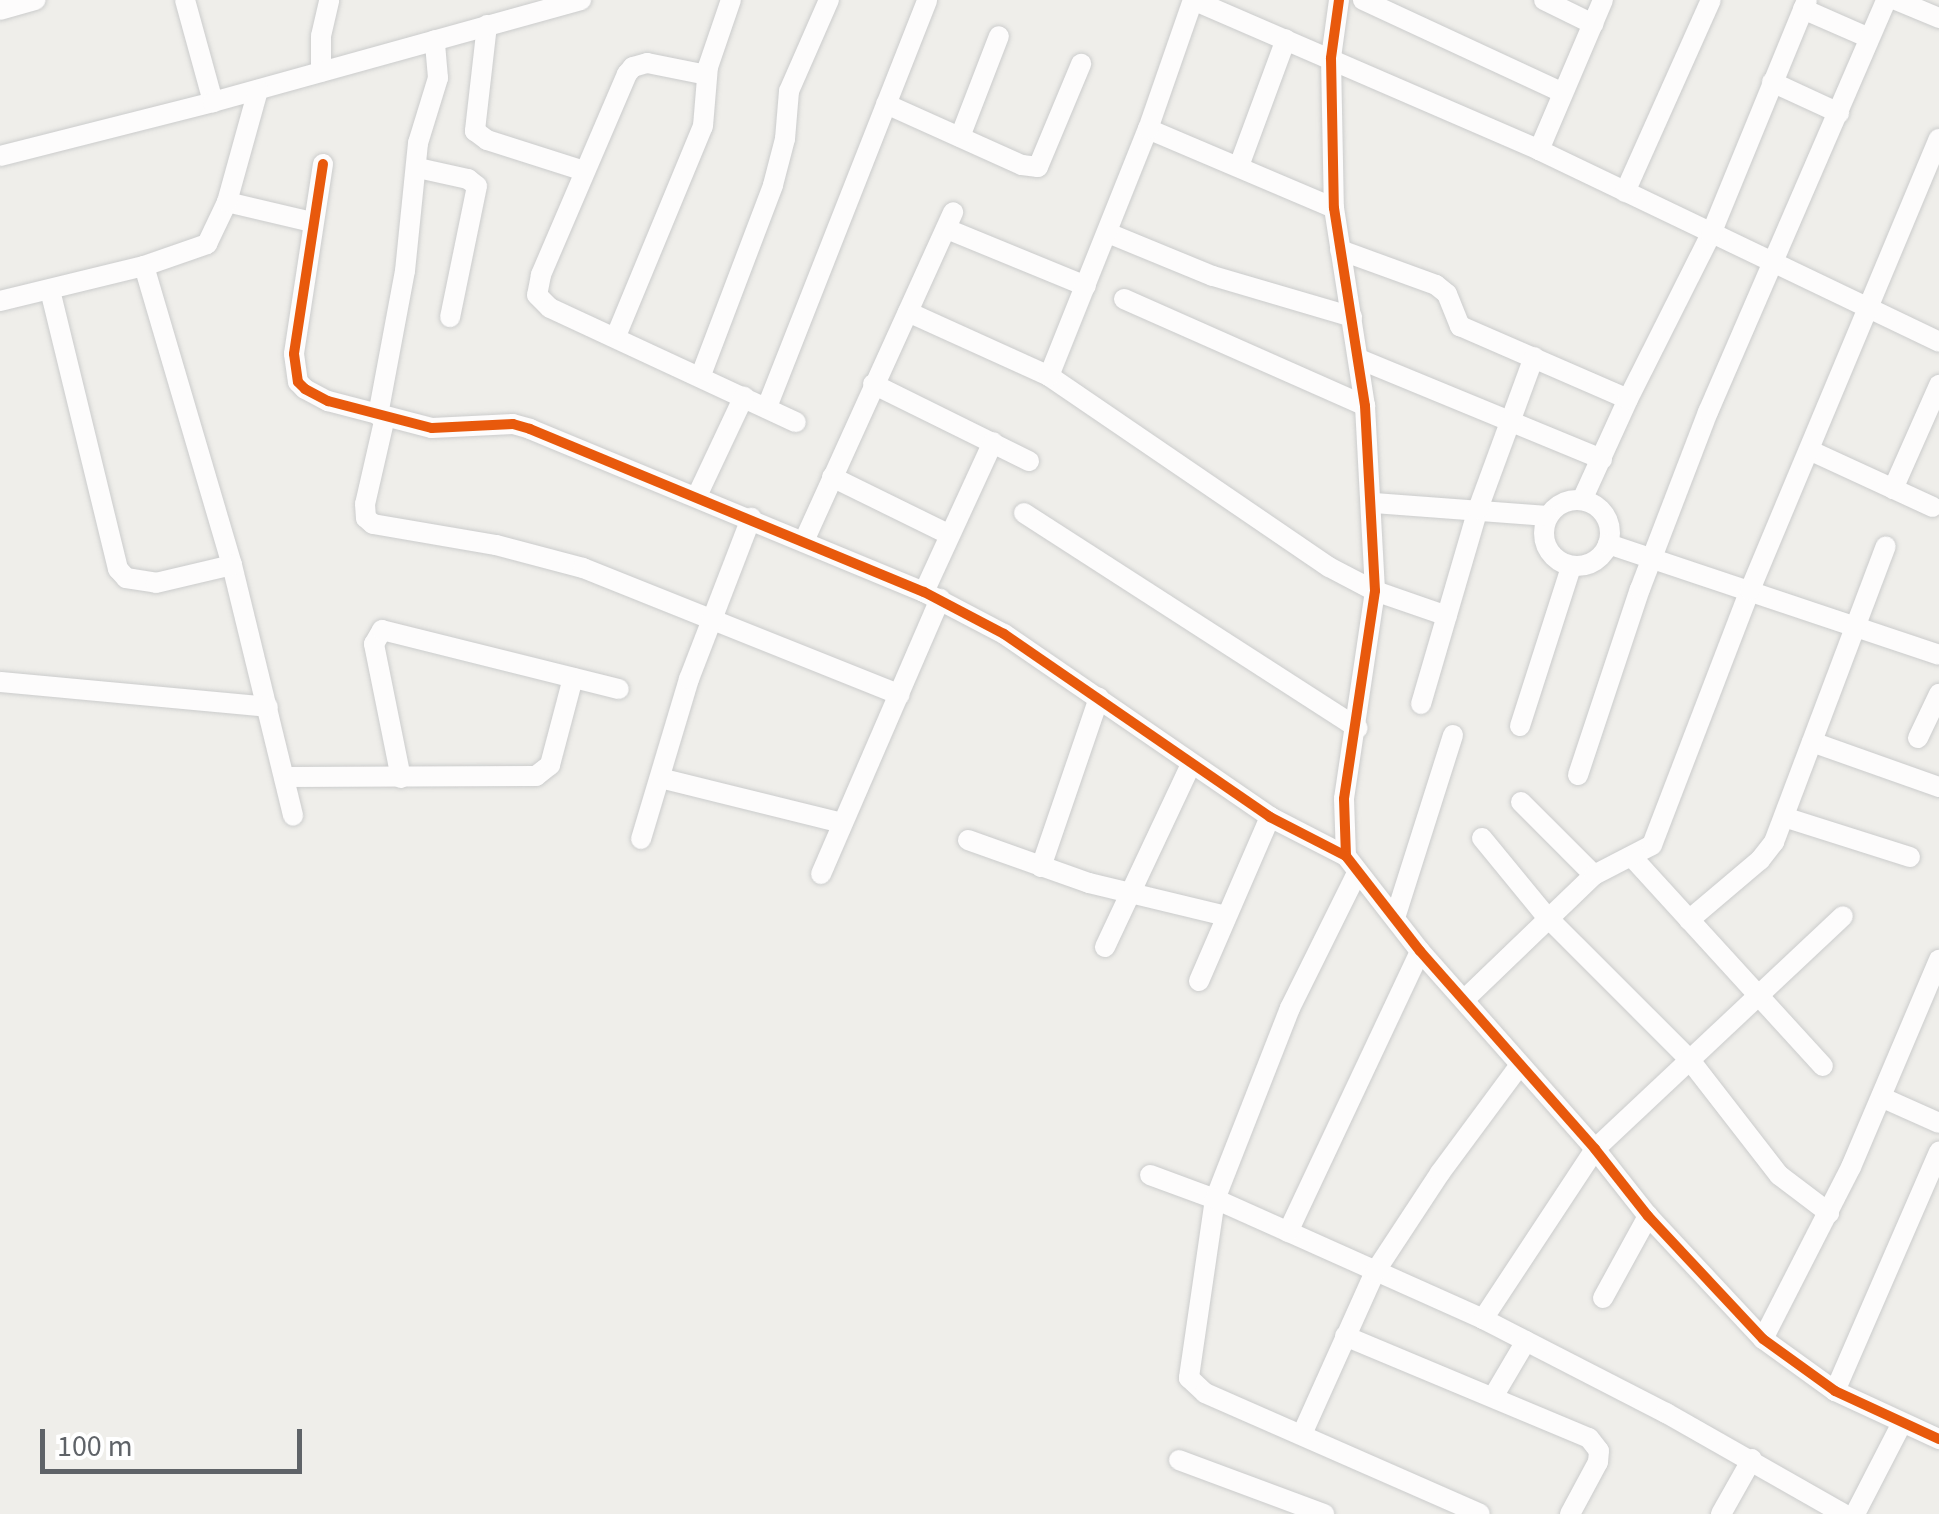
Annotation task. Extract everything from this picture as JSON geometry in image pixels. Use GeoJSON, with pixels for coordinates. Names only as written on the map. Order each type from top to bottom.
{"type":"FeatureCollection","features":[{"type":"Feature","properties":{"kind":"street"},"geometry":{"type":"LineString","coordinates":[[0,10],[36,0]]}},
{"type":"Feature","properties":{"kind":"street"},"geometry":{"type":"LineString","coordinates":[[185,0],[213,102]]}},
{"type":"Feature","properties":{"kind":"street"},"geometry":{"type":"LineString","coordinates":[[321,72],[321,36],[329,0]]}},
{"type":"Feature","properties":{"kind":"street"},"geometry":{"type":"LineString","coordinates":[[0,156],[258,90],[486,25],[528,8],[581,0]]}},
{"type":"Feature","properties":{"kind":"street"},"geometry":{"type":"LineString","coordinates":[[616,336],[703,126],[706,75],[731,0]]}},
{"type":"Feature","properties":{"kind":"street"},"geometry":{"type":"LineString","coordinates":[[701,376],[773,186],[786,139],[789,91],[829,0]]}},
{"type":"Feature","properties":{"kind":"street"},"geometry":{"type":"LineString","coordinates":[[767,407],[927,0]]}},
{"type":"Feature","properties":{"kind":"street"},"geometry":{"type":"LineString","coordinates":[[1048,376],[1108,233],[1193,0],[1239,8],[1286,38],[1540,150],[1939,342]]}},
{"type":"Feature","properties":{"kind":"street"},"geometry":{"type":"LineString","coordinates":[[1339,0],[1331,58],[1334,208],[1359,359],[1374,503],[1375,591],[1358,728],[1344,799],[1352,864],[1215,1199],[1188,1378],[1205,1393],[1302,1432],[1467,1511]]}},
{"type":"Feature","properties":{"kind":"street"},"geometry":{"type":"LineString","coordinates":[[1363,0],[1561,92]]}},
{"type":"Feature","properties":{"kind":"street"},"geometry":{"type":"LineString","coordinates":[[1544,0],[1593,24]]}},
{"type":"Feature","properties":{"kind":"street"},"geometry":{"type":"LineString","coordinates":[[1540,150],[1561,92],[1603,0]]}},
{"type":"Feature","properties":{"kind":"street"},"geometry":{"type":"LineString","coordinates":[[1625,192],[1711,0]]}},
{"type":"Feature","properties":{"kind":"street"},"geometry":{"type":"LineString","coordinates":[[1578,775],[1653,556],[1708,412],[1886,0]]}},
{"type":"Feature","properties":{"kind":"street"},"geometry":{"type":"LineString","coordinates":[[1896,0],[1939,18]]}},
{"type":"Feature","properties":{"kind":"street"},"geometry":{"type":"LineString","coordinates":[[1582,500],[1628,399],[1712,234],[1805,4],[1869,38]]}},
{"type":"Feature","properties":{"kind":"street"},"geometry":{"type":"LineString","coordinates":[[486,25],[474,130],[486,140],[584,171]]}},
{"type":"Feature","properties":{"kind":"street"},"geometry":{"type":"LineString","coordinates":[[960,137],[999,36]]}},
{"type":"Feature","properties":{"kind":"street"},"geometry":{"type":"LineString","coordinates":[[1239,166],[1286,38]]}},
{"type":"Feature","properties":{"kind":"street"},"geometry":{"type":"LineString","coordinates":[[434,40],[438,78],[418,144],[405,270],[365,504],[366,518],[372,524],[525,551],[710,616],[900,695]]}},
{"type":"Feature","properties":{"kind":"street"},"geometry":{"type":"LineString","coordinates":[[706,75],[647,63],[633,67],[584,171],[541,275],[537,295],[550,308],[796,422]]}},
{"type":"Feature","properties":{"kind":"street"},"geometry":{"type":"LineString","coordinates":[[886,104],[1022,165],[1038,167],[1081,64]]}},
{"type":"Feature","properties":{"kind":"street"},"geometry":{"type":"LineString","coordinates":[[1772,82],[1839,113]]}},
{"type":"Feature","properties":{"kind":"street"},"geometry":{"type":"LineString","coordinates":[[0,301],[144,266],[206,244],[227,202],[258,90]]}},
{"type":"Feature","properties":{"kind":"street"},"geometry":{"type":"LineString","coordinates":[[1148,129],[1334,208]]}},
{"type":"Feature","properties":{"kind":"street"},"geometry":{"type":"LineString","coordinates":[[1464,1000],[1594,874],[1632,858],[1652,844],[1659,832],[1750,590],[1939,139]]}},
{"type":"Feature","properties":{"kind":"street"},"geometry":{"type":"LineString","coordinates":[[323,164],[294,354],[298,382],[315,396],[382,416],[453,429],[512,424],[804,540],[932,596],[1004,634],[1270,817],[1352,864],[1420,950],[1595,1149],[1648,1216],[1763,1339],[1836,1391],[1939,1438]]}},
{"type":"Feature","properties":{"kind":"street"},"geometry":{"type":"LineString","coordinates":[[418,168],[476,186],[450,317]]}},
{"type":"Feature","properties":{"kind":"street"},"geometry":{"type":"LineString","coordinates":[[227,202],[312,222]]}},
{"type":"Feature","properties":{"kind":"street"},"geometry":{"type":"LineString","coordinates":[[804,540],[950,220],[1086,286]]}},
{"type":"Feature","properties":{"kind":"street"},"geometry":{"type":"LineString","coordinates":[[1108,233],[1213,276],[1352,317]]}},
{"type":"Feature","properties":{"kind":"street"},"geometry":{"type":"LineString","coordinates":[[1340,250],[1436,285],[1447,294],[1460,326],[1628,399]]}},
{"type":"Feature","properties":{"kind":"street"},"geometry":{"type":"LineString","coordinates":[[144,266],[232,564],[293,816]]}},
{"type":"Feature","properties":{"kind":"street"},"geometry":{"type":"LineString","coordinates":[[50,290],[118,569],[126,578],[156,583],[232,564]]}},
{"type":"Feature","properties":{"kind":"street"},"geometry":{"type":"LineString","coordinates":[[1124,299],[1365,406]]}},
{"type":"Feature","properties":{"kind":"street"},"geometry":{"type":"LineString","coordinates":[[908,312],[1048,376],[1289,542],[1375,591],[1447,616]]}},
{"type":"Feature","properties":{"kind":"street"},"geometry":{"type":"LineString","coordinates":[[1421,704],[1478,509],[1534,357]]}},
{"type":"Feature","properties":{"kind":"street"},"geometry":{"type":"LineString","coordinates":[[1359,359],[1602,459]]}},
{"type":"Feature","properties":{"kind":"street"},"geometry":{"type":"LineString","coordinates":[[872,384],[1029,461]]}},
{"type":"Feature","properties":{"kind":"street"},"geometry":{"type":"LineString","coordinates":[[1893,489],[1939,385]]}},
{"type":"Feature","properties":{"kind":"street"},"geometry":{"type":"LineString","coordinates":[[697,496],[744,396]]}},
{"type":"Feature","properties":{"kind":"street"},"geometry":{"type":"LineString","coordinates":[[821,874],[900,695],[950,535],[993,442]]}},
{"type":"Feature","properties":{"kind":"street"},"geometry":{"type":"LineString","coordinates":[[1809,450],[1933,507]]}},
{"type":"Feature","properties":{"kind":"street"},"geometry":{"type":"LineString","coordinates":[[832,477],[950,535]]}},
{"type":"Feature","properties":{"kind":"street"},"geometry":{"type":"LineString","coordinates":[[1582,500],[1604,514],[1610,526],[1608,544],[1596,561],[1572,567],[1550,553],[1544,528],[1548,516],[1557,506],[1582,500]]}},
{"type":"Feature","properties":{"kind":"street"},"geometry":{"type":"LineString","coordinates":[[1374,503],[1548,516]]}},
{"type":"Feature","properties":{"kind":"street"},"geometry":{"type":"LineString","coordinates":[[1024,513],[1358,728]]}},
{"type":"Feature","properties":{"kind":"street"},"geometry":{"type":"LineString","coordinates":[[641,839],[710,616],[751,518]]}},
{"type":"Feature","properties":{"kind":"street"},"geometry":{"type":"LineString","coordinates":[[1608,544],[1939,655]]}},
{"type":"Feature","properties":{"kind":"street"},"geometry":{"type":"LineString","coordinates":[[1689,920],[1760,860],[1786,818],[1853,625],[1886,546]]}},
{"type":"Feature","properties":{"kind":"street"},"geometry":{"type":"LineString","coordinates":[[1520,726],[1572,567]]}},
{"type":"Feature","properties":{"kind":"street"},"geometry":{"type":"LineString","coordinates":[[401,778],[374,644],[377,632],[389,630],[619,689]]}},
{"type":"Feature","properties":{"kind":"street"},"geometry":{"type":"LineString","coordinates":[[284,777],[526,778],[544,773],[553,756],[573,678]]}},
{"type":"Feature","properties":{"kind":"street"},"geometry":{"type":"LineString","coordinates":[[0,682],[268,706]]}},
{"type":"Feature","properties":{"kind":"street"},"geometry":{"type":"LineString","coordinates":[[1918,738],[1939,694]]}},
{"type":"Feature","properties":{"kind":"street"},"geometry":{"type":"LineString","coordinates":[[1040,867],[1099,698]]}},
{"type":"Feature","properties":{"kind":"street"},"geometry":{"type":"LineString","coordinates":[[1395,918],[1453,735]]}},
{"type":"Feature","properties":{"kind":"street"},"geometry":{"type":"LineString","coordinates":[[1812,742],[1939,787]]}},
{"type":"Feature","properties":{"kind":"street"},"geometry":{"type":"LineString","coordinates":[[1105,948],[1192,764]]}},
{"type":"Feature","properties":{"kind":"street"},"geometry":{"type":"LineString","coordinates":[[660,778],[842,823]]}},
{"type":"Feature","properties":{"kind":"street"},"geometry":{"type":"LineString","coordinates":[[1521,802],[1594,874]]}},
{"type":"Feature","properties":{"kind":"street"},"geometry":{"type":"LineString","coordinates":[[1199,981],[1270,817]]}},
{"type":"Feature","properties":{"kind":"street"},"geometry":{"type":"LineString","coordinates":[[1786,818],[1910,857]]}},
{"type":"Feature","properties":{"kind":"street"},"geometry":{"type":"LineString","coordinates":[[1482,838],[1547,917],[1689,1060],[1780,1175],[1829,1213]]}},
{"type":"Feature","properties":{"kind":"street"},"geometry":{"type":"LineString","coordinates":[[968,840],[1040,867],[1226,916]]}},
{"type":"Feature","properties":{"kind":"street"},"geometry":{"type":"LineString","coordinates":[[1632,858],[1824,1066]]}},
{"type":"Feature","properties":{"kind":"street"},"geometry":{"type":"LineString","coordinates":[[1482,1319],[1595,1149],[1843,916]]}},
{"type":"Feature","properties":{"kind":"street"},"geometry":{"type":"LineString","coordinates":[[1288,1232],[1420,950]]}},
{"type":"Feature","properties":{"kind":"street"},"geometry":{"type":"LineString","coordinates":[[1763,1339],[1883,1098],[1939,960]]}},
{"type":"Feature","properties":{"kind":"street"},"geometry":{"type":"LineString","coordinates":[[1302,1432],[1376,1272],[1440,1172],[1520,1066]]}},
{"type":"Feature","properties":{"kind":"street"},"geometry":{"type":"LineString","coordinates":[[1883,1098],[1939,1123]]}},
{"type":"Feature","properties":{"kind":"street"},"geometry":{"type":"LineString","coordinates":[[1836,1391],[1939,1152]]}},
{"type":"Feature","properties":{"kind":"street"},"geometry":{"type":"LineString","coordinates":[[1150,1175],[1215,1199],[1482,1319],[1752,1460],[1844,1514]]}},
{"type":"Feature","properties":{"kind":"street"},"geometry":{"type":"LineString","coordinates":[[1603,1298],[1648,1216]]}},
{"type":"Feature","properties":{"kind":"street"},"geometry":{"type":"LineString","coordinates":[[1345,1336],[1596,1444],[1598,1462],[1570,1514]]}},
{"type":"Feature","properties":{"kind":"street"},"geometry":{"type":"LineString","coordinates":[[1493,1397],[1526,1341]]}},
{"type":"Feature","properties":{"kind":"street"},"geometry":{"type":"LineString","coordinates":[[1855,1514],[1902,1423]]}},
{"type":"Feature","properties":{"kind":"street"},"geometry":{"type":"LineString","coordinates":[[1179,1460],[1324,1514]]}},
{"type":"Feature","properties":{"kind":"street"},"geometry":{"type":"LineString","coordinates":[[1721,1514],[1752,1460]]}},
{"type":"Feature","properties":{"kind":"cycle path"},"geometry":{"type":"LineString","coordinates":[[1339,0],[1331,58],[1334,208],[1365,406],[1375,591],[1344,799],[1346,856],[1420,951],[1595,1149],[1648,1216],[1763,1339],[1835,1391],[1939,1439]]}},
{"type":"Feature","properties":{"kind":"cycle path"},"geometry":{"type":"LineString","coordinates":[[323,164],[294,354],[298,382],[305,389],[328,401],[432,428],[513,424],[530,429],[924,592],[1004,634],[1270,817],[1346,856]]}}]}
